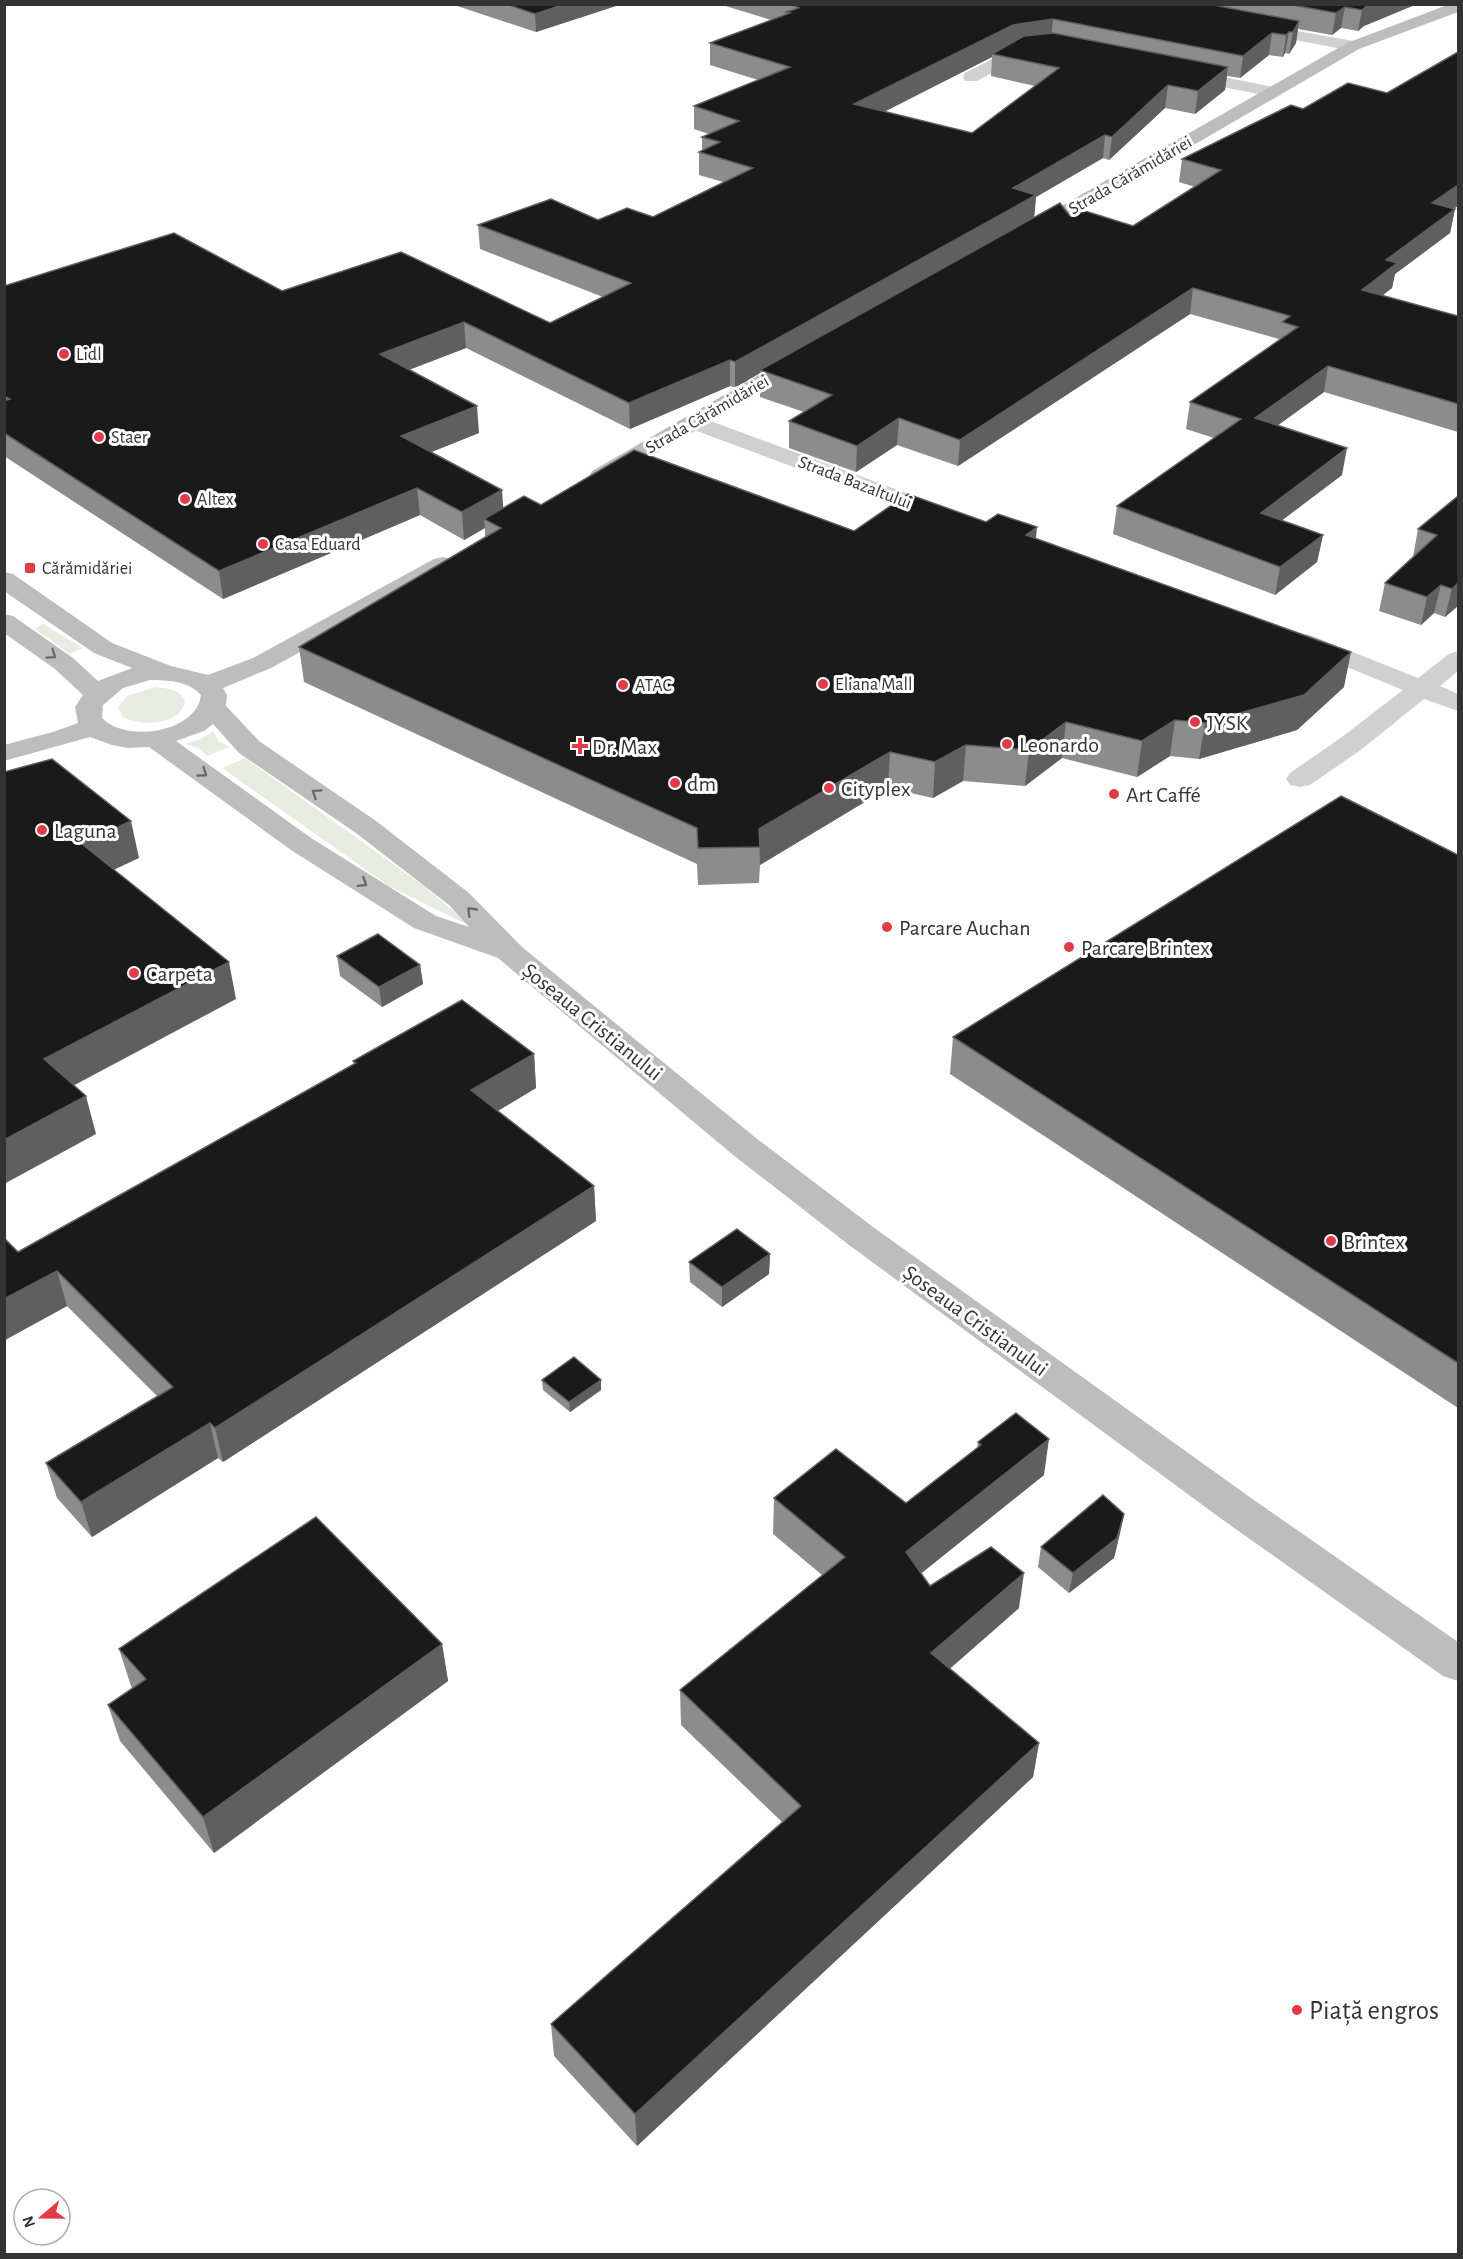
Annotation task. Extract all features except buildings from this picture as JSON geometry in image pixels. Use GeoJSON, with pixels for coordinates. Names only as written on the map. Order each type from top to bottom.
{"type":"FeatureCollection","features":[{"type":"Feature","properties":{"kind":"street","name":"Strada Cărămidăriei"},"geometry":{"type":"LineString","coordinates":[[1014,241],[1353,46],[1458,7]]}},
{"type":"Feature","properties":{"kind":"street"},"geometry":{"type":"LineString","coordinates":[[1240,25],[1353,46]]}},
{"type":"Feature","properties":{"kind":"street"},"geometry":{"type":"LineString","coordinates":[[971,77],[1018,52],[1051,48]]}},
{"type":"Feature","properties":{"kind":"street"},"geometry":{"type":"LineString","coordinates":[[1170,72],[1273,92]]}},
{"type":"Feature","properties":{"kind":"street","name":"Strada Cărămidăriei"},"geometry":{"type":"LineString","coordinates":[[584,485],[813,354]]}},
{"type":"Feature","properties":{"kind":"street","name":"Strada Bazaltului"},"geometry":{"type":"LineString","coordinates":[[694,422],[968,524]]}},
{"type":"Feature","properties":{"kind":"street"},"geometry":{"type":"LineString","coordinates":[[165,672],[133,675],[106,686],[96,694],[88,707],[90,721],[116,737],[135,740],[155,739],[192,727],[204,718],[209,696],[262,663],[456,557]]}},
{"type":"Feature","properties":{"kind":"street"},"geometry":{"type":"LineString","coordinates":[[4,579],[103,648],[165,672],[186,675],[209,696]]}},
{"type":"Feature","properties":{"kind":"street"},"geometry":{"type":"LineString","coordinates":[[4,621],[74,672],[96,694]]}},
{"type":"Feature","properties":{"kind":"street"},"geometry":{"type":"LineString","coordinates":[[1282,632],[1458,703]]}},
{"type":"Feature","properties":{"kind":"street"},"geometry":{"type":"LineString","coordinates":[[1300,779],[1458,659]]}},
{"type":"Feature","properties":{"kind":"street","name":"Șoseaua Cristianului"},"geometry":{"type":"LineString","coordinates":[[209,696],[249,747],[366,827],[459,899],[511,954],[744,1146],[861,1236],[1218,1495],[1458,1664]]}},
{"type":"Feature","properties":{"kind":"street"},"geometry":{"type":"LineString","coordinates":[[4,753],[63,738],[95,726]]}},
{"type":"Feature","properties":{"kind":"street","name":"Șoseaua Cristianului"},"geometry":{"type":"LineString","coordinates":[[155,739],[301,843],[425,922],[511,954]]}},
{"type":"Feature","properties":{"kind":"shaded area"},"geometry":{"type":"Polygon","coordinates":[[[43,624],[83,648],[70,654],[35,629],[43,624]]]}},
{"type":"Feature","properties":{"kind":"shaded area"},"geometry":{"type":"Polygon","coordinates":[[[155,687],[172,690],[182,696],[185,700],[177,715],[160,722],[150,723],[123,717],[118,707],[127,696],[155,687]]]}},
{"type":"Feature","properties":{"kind":"shaded area"},"geometry":{"type":"Polygon","coordinates":[[[213,731],[219,741],[229,747],[207,756],[198,748],[185,744],[201,739],[213,731]]]}},
{"type":"Feature","properties":{"kind":"shaded area"},"geometry":{"type":"Polygon","coordinates":[[[245,758],[425,887],[472,927],[389,886],[222,768],[245,758]]]}},
{"type":"Feature","properties":{"kind":"place","name":"Lidl"},"geometry":{"type":"Point","coordinates":[64,354]}},
{"type":"Feature","properties":{"kind":"place","name":"Staer"},"geometry":{"type":"Point","coordinates":[99,437]}},
{"type":"Feature","properties":{"kind":"place","name":"Altex"},"geometry":{"type":"Point","coordinates":[185,499]}},
{"type":"Feature","properties":{"kind":"place","name":"Casa Eduard"},"geometry":{"type":"Point","coordinates":[263,544]}},
{"type":"Feature","properties":{"kind":"place","name":"Cărămidăriei"},"geometry":{"type":"Point","coordinates":[30,568]}},
{"type":"Feature","properties":{"kind":"place","name":"Eliana Mall"},"geometry":{"type":"Point","coordinates":[823,684]}},
{"type":"Feature","properties":{"kind":"place","name":"ATAC"},"geometry":{"type":"Point","coordinates":[623,685]}},
{"type":"Feature","properties":{"kind":"place","name":"JYSK"},"geometry":{"type":"Point","coordinates":[1195,722]}},
{"type":"Feature","properties":{"kind":"place","name":"Leonardo"},"geometry":{"type":"Point","coordinates":[1007,744]}},
{"type":"Feature","properties":{"kind":"place","name":"Dr. Max"},"geometry":{"type":"Point","coordinates":[580,746]}},
{"type":"Feature","properties":{"kind":"place","name":"dm"},"geometry":{"type":"Point","coordinates":[675,783]}},
{"type":"Feature","properties":{"kind":"place","name":"Cityplex"},"geometry":{"type":"Point","coordinates":[829,788]}},
{"type":"Feature","properties":{"kind":"place","name":"Art Caffé"},"geometry":{"type":"Point","coordinates":[1114,794]}},
{"type":"Feature","properties":{"kind":"place","name":"Laguna"},"geometry":{"type":"Point","coordinates":[42,830]}},
{"type":"Feature","properties":{"kind":"place","name":"Parcare Auchan"},"geometry":{"type":"Point","coordinates":[887,927]}},
{"type":"Feature","properties":{"kind":"place","name":"Parcare Brintex"},"geometry":{"type":"Point","coordinates":[1069,947]}},
{"type":"Feature","properties":{"kind":"place","name":"Carpeta"},"geometry":{"type":"Point","coordinates":[134,973]}},
{"type":"Feature","properties":{"kind":"place","name":"Brintex"},"geometry":{"type":"Point","coordinates":[1331,1241]}},
{"type":"Feature","properties":{"kind":"place","name":"Piață engros"},"geometry":{"type":"Point","coordinates":[1297,2010]}}]}
